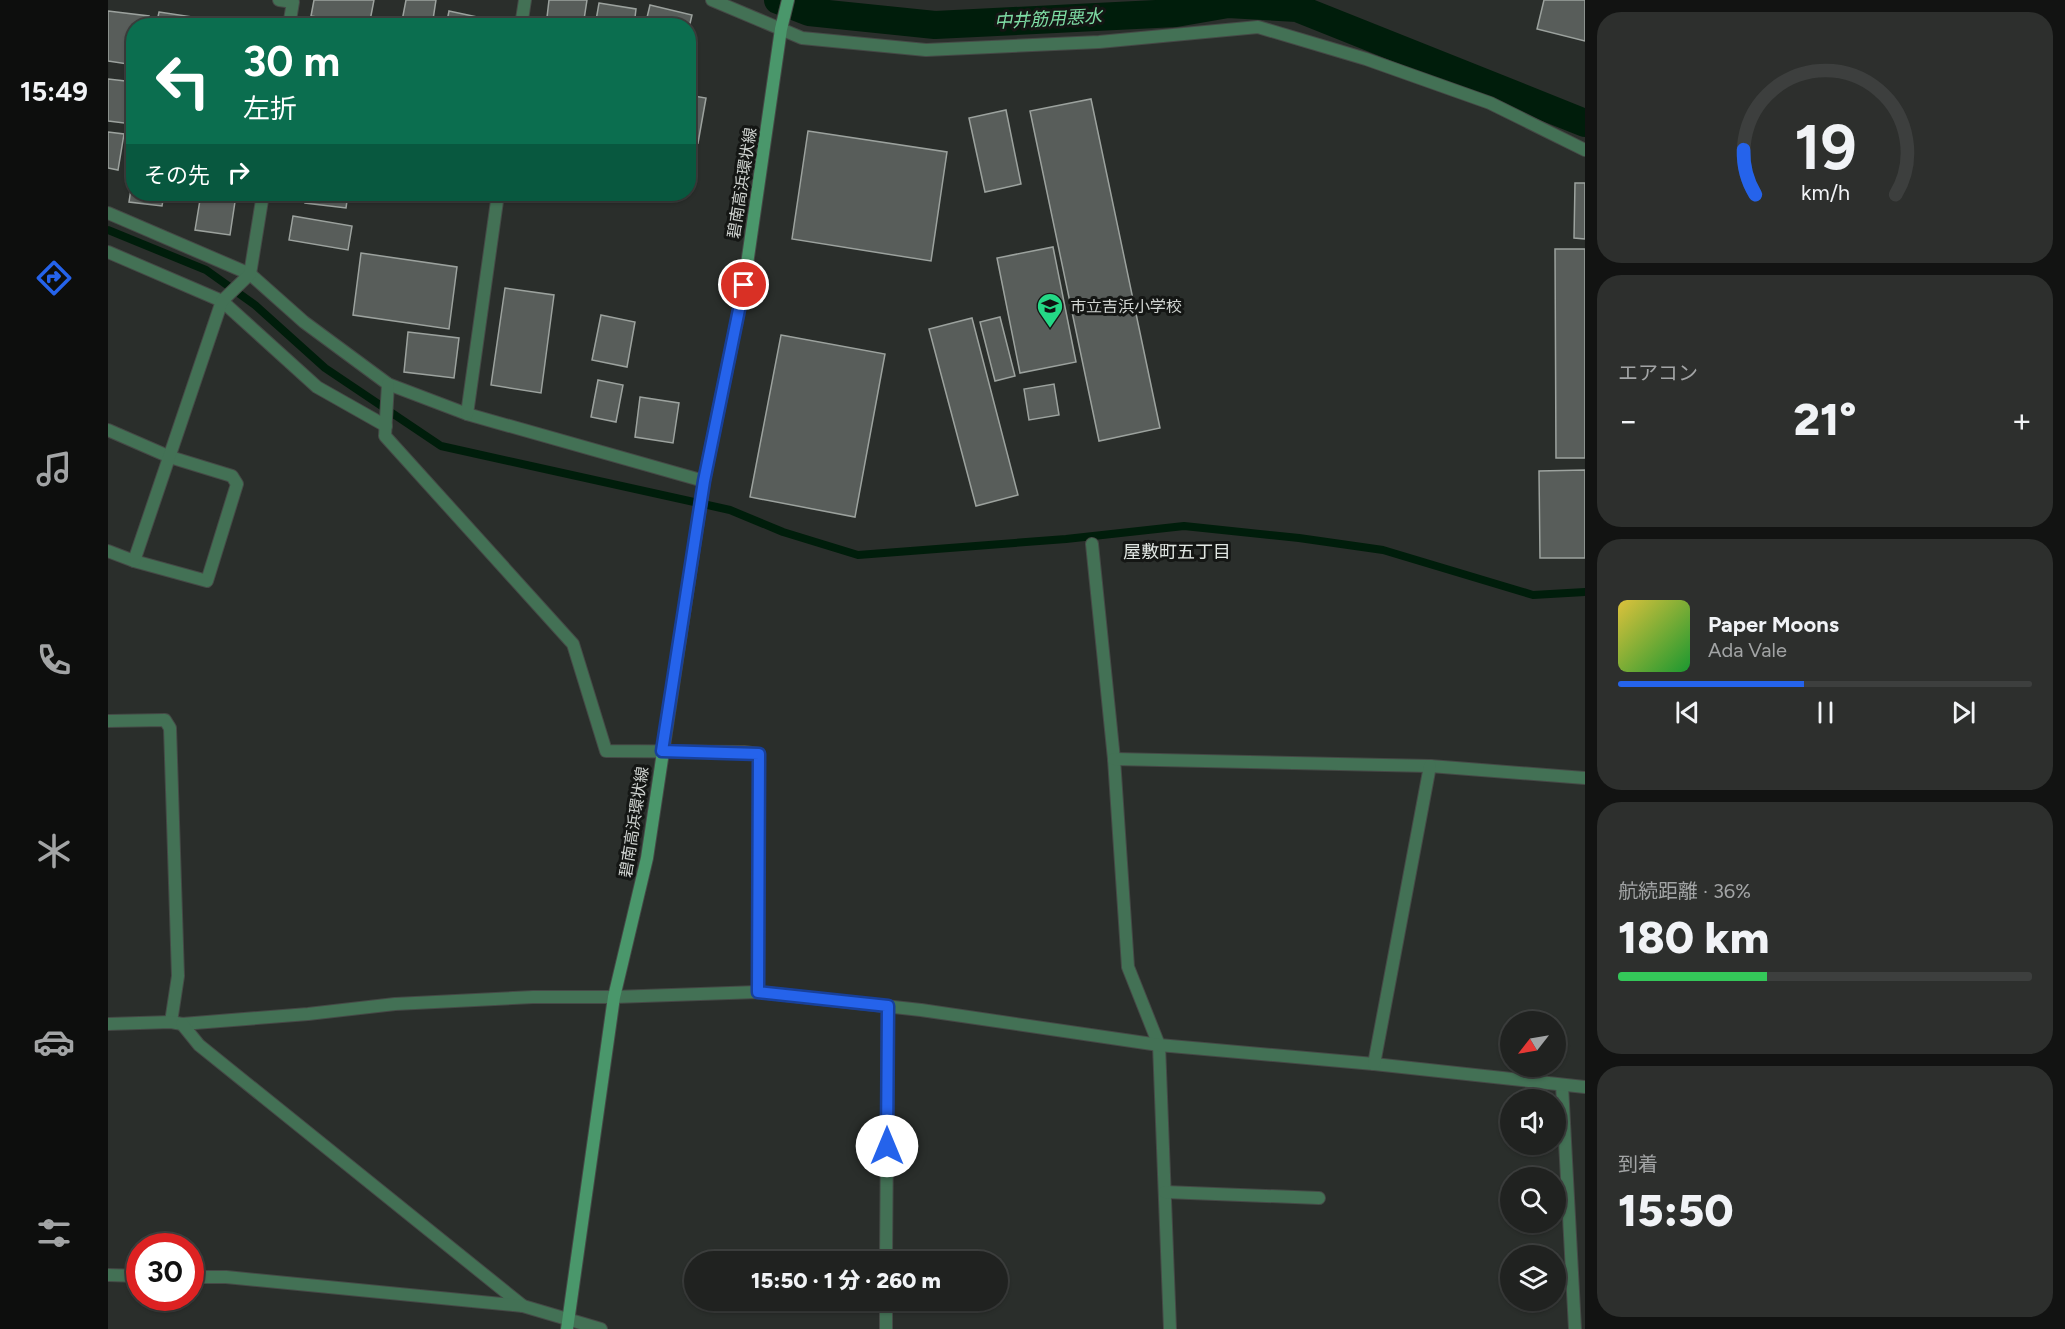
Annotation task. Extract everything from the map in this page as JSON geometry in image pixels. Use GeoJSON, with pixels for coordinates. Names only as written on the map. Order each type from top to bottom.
{"type":"FeatureCollection","features":[{"type":"Feature","properties":{"kind":"main road","name":"碧南高浜環状線"},"geometry":{"type":"LineString","coordinates":[[568,1324],[614,997],[647,858],[703,483],[744,285],[781,29],[788,0]]}},
{"type":"Feature","properties":{"kind":"street"},"geometry":{"type":"LineString","coordinates":[[279,0],[293,1],[290,18]]}},
{"type":"Feature","properties":{"kind":"street"},"geometry":{"type":"LineString","coordinates":[[522,18],[525,0]]}},
{"type":"Feature","properties":{"kind":"street"},"geometry":{"type":"LineString","coordinates":[[712,0],[802,38],[926,50],[1099,42],[1258,27],[1366,59],[1490,103],[1585,150]]}},
{"type":"Feature","properties":{"kind":"street"},"geometry":{"type":"LineString","coordinates":[[134,561],[223,300],[249,275],[261,201]]}},
{"type":"Feature","properties":{"kind":"street"},"geometry":{"type":"LineString","coordinates":[[467,414],[497,201]]}},
{"type":"Feature","properties":{"kind":"street"},"geometry":{"type":"LineString","coordinates":[[108,213],[249,275],[304,322],[388,387],[552,440],[703,483]]}},
{"type":"Feature","properties":{"kind":"street"},"geometry":{"type":"LineString","coordinates":[[108,252],[223,300],[317,387],[386,425]]}},
{"type":"Feature","properties":{"kind":"street"},"geometry":{"type":"LineString","coordinates":[[388,387],[385,436],[573,644],[606,752],[759,754],[758,992]]}},
{"type":"Feature","properties":{"kind":"street"},"geometry":{"type":"LineString","coordinates":[[108,430],[170,457],[232,476],[237,484],[207,581],[134,561],[108,551]]}},
{"type":"Feature","properties":{"kind":"street"},"geometry":{"type":"LineString","coordinates":[[1092,544],[1114,759],[1128,967],[1159,1044],[1170,1329]]}},
{"type":"Feature","properties":{"kind":"street"},"geometry":{"type":"LineString","coordinates":[[108,721],[165,720],[170,728],[178,976],[176,1023],[199,1045],[523,1306]]}},
{"type":"Feature","properties":{"kind":"street"},"geometry":{"type":"LineString","coordinates":[[1114,759],[1430,766],[1585,778]]}},
{"type":"Feature","properties":{"kind":"street"},"geometry":{"type":"LineString","coordinates":[[1374,1064],[1430,766]]}},
{"type":"Feature","properties":{"kind":"street"},"geometry":{"type":"LineString","coordinates":[[108,1024],[176,1023],[308,1014],[395,1004],[533,997],[758,992],[888,1006],[1159,1044],[1585,1087]]}},
{"type":"Feature","properties":{"kind":"street"},"geometry":{"type":"LineString","coordinates":[[886,1251],[888,1006]]}},
{"type":"Feature","properties":{"kind":"street"},"geometry":{"type":"LineString","coordinates":[[1562,1085],[1575,1329]]}},
{"type":"Feature","properties":{"kind":"street"},"geometry":{"type":"LineString","coordinates":[[1165,1192],[1319,1198]]}},
{"type":"Feature","properties":{"kind":"street"},"geometry":{"type":"LineString","coordinates":[[108,1275],[126,1276]]}},
{"type":"Feature","properties":{"kind":"street"},"geometry":{"type":"LineString","coordinates":[[204,1277],[226,1277],[523,1306],[568,1324],[601,1329]]}},
{"type":"Feature","properties":{"kind":"street"},"geometry":{"type":"LineString","coordinates":[[886,1311],[886,1329]]}},
{"type":"Feature","properties":{"kind":"building"},"geometry":{"type":"Polygon","coordinates":[[[314,0],[374,0],[371,18],[311,16],[314,0]]]}},
{"type":"Feature","properties":{"kind":"building"},"geometry":{"type":"Polygon","coordinates":[[[406,0],[436,0],[433,18],[403,18],[406,0]]]}},
{"type":"Feature","properties":{"kind":"building"},"geometry":{"type":"Polygon","coordinates":[[[549,0],[587,0],[584,18],[547,18],[549,0]]]}},
{"type":"Feature","properties":{"kind":"building"},"geometry":{"type":"Polygon","coordinates":[[[1544,0],[1585,0],[1585,41],[1537,29],[1544,0]]]}},
{"type":"Feature","properties":{"kind":"building"},"geometry":{"type":"Polygon","coordinates":[[[599,3],[636,9],[635,18],[596,18],[599,3]]]}},
{"type":"Feature","properties":{"kind":"building"},"geometry":{"type":"Polygon","coordinates":[[[650,5],[692,15],[691,18],[647,18],[650,5]]]}},
{"type":"Feature","properties":{"kind":"building"},"geometry":{"type":"Polygon","coordinates":[[[108,11],[149,16],[149,18],[126,18],[126,64],[108,61],[108,11]]]}},
{"type":"Feature","properties":{"kind":"building"},"geometry":{"type":"Polygon","coordinates":[[[449,11],[482,18],[448,18],[449,11]]]}},
{"type":"Feature","properties":{"kind":"building"},"geometry":{"type":"Polygon","coordinates":[[[159,12],[193,17],[193,18],[158,18],[159,12]]]}},
{"type":"Feature","properties":{"kind":"building"},"geometry":{"type":"Polygon","coordinates":[[[108,79],[126,81],[126,123],[108,121],[108,79]]]}},
{"type":"Feature","properties":{"kind":"building"},"geometry":{"type":"Polygon","coordinates":[[[696,96],[706,98],[698,143],[696,143],[696,96]]]}},
{"type":"Feature","properties":{"kind":"building"},"geometry":{"type":"Polygon","coordinates":[[[1091,99],[1160,428],[1099,441],[1030,111],[1091,99]]]}},
{"type":"Feature","properties":{"kind":"building"},"geometry":{"type":"Polygon","coordinates":[[[1006,110],[1021,184],[985,192],[969,118],[1006,110]]]}},
{"type":"Feature","properties":{"kind":"building"},"geometry":{"type":"Polygon","coordinates":[[[808,131],[947,152],[931,261],[792,239],[808,131]]]}},
{"type":"Feature","properties":{"kind":"building"},"geometry":{"type":"Polygon","coordinates":[[[108,132],[124,134],[118,170],[108,168],[108,132]]]}},
{"type":"Feature","properties":{"kind":"building"},"geometry":{"type":"Polygon","coordinates":[[[1575,183],[1585,183],[1585,239],[1574,238],[1575,183]]]}},
{"type":"Feature","properties":{"kind":"building"},"geometry":{"type":"Polygon","coordinates":[[[129,201],[163,201],[162,206],[129,201]]]}},
{"type":"Feature","properties":{"kind":"building"},"geometry":{"type":"Polygon","coordinates":[[[200,201],[235,201],[230,235],[195,230],[200,201]]]}},
{"type":"Feature","properties":{"kind":"building"},"geometry":{"type":"Polygon","coordinates":[[[305,201],[347,201],[346,208],[305,203],[305,201]]]}},
{"type":"Feature","properties":{"kind":"building"},"geometry":{"type":"Polygon","coordinates":[[[293,216],[352,226],[348,250],[289,240],[293,216]]]}},
{"type":"Feature","properties":{"kind":"building"},"geometry":{"type":"Polygon","coordinates":[[[1053,247],[1076,362],[1020,373],[997,258],[1053,247]]]}},
{"type":"Feature","properties":{"kind":"building"},"geometry":{"type":"Polygon","coordinates":[[[1555,249],[1585,249],[1585,458],[1556,458],[1555,249]]]}},
{"type":"Feature","properties":{"kind":"building"},"geometry":{"type":"Polygon","coordinates":[[[361,253],[457,267],[449,329],[353,315],[361,253]]]}},
{"type":"Feature","properties":{"kind":"building"},"geometry":{"type":"Polygon","coordinates":[[[505,288],[554,295],[541,393],[491,385],[505,288]]]}},
{"type":"Feature","properties":{"kind":"building"},"geometry":{"type":"Polygon","coordinates":[[[601,315],[635,322],[627,367],[592,360],[601,315]]]}},
{"type":"Feature","properties":{"kind":"building"},"geometry":{"type":"Polygon","coordinates":[[[1000,317],[1015,376],[995,381],[980,322],[1000,317]]]}},
{"type":"Feature","properties":{"kind":"building"},"geometry":{"type":"Polygon","coordinates":[[[972,318],[1018,495],[976,506],[929,329],[972,318]]]}},
{"type":"Feature","properties":{"kind":"building"},"geometry":{"type":"Polygon","coordinates":[[[408,332],[459,338],[454,378],[404,372],[408,332]]]}},
{"type":"Feature","properties":{"kind":"building"},"geometry":{"type":"Polygon","coordinates":[[[781,335],[885,354],[855,517],[750,497],[781,335]]]}},
{"type":"Feature","properties":{"kind":"building"},"geometry":{"type":"Polygon","coordinates":[[[598,380],[623,385],[616,422],[591,417],[598,380]]]}},
{"type":"Feature","properties":{"kind":"building"},"geometry":{"type":"Polygon","coordinates":[[[1054,384],[1059,415],[1029,420],[1024,389],[1054,384]]]}},
{"type":"Feature","properties":{"kind":"building"},"geometry":{"type":"Polygon","coordinates":[[[640,397],[679,403],[673,443],[635,437],[640,397]]]}},
{"type":"Feature","properties":{"kind":"building"},"geometry":{"type":"Polygon","coordinates":[[[1585,470],[1585,558],[1540,558],[1539,471],[1585,470]]]}},
{"type":"Feature","properties":{"kind":"waterway","name":"中井筋用悪水"},"geometry":{"type":"LineString","coordinates":[[778,0],[809,12],[935,25],[1176,13],[1228,4],[1297,8],[1585,123]]}},
{"type":"Feature","properties":{"kind":"waterway"},"geometry":{"type":"LineString","coordinates":[[108,230],[206,270],[255,305],[325,368],[441,446],[730,510],[783,532],[858,555],[1066,539],[1184,526],[1299,538],[1383,550],[1533,595],[1585,592]]}},
{"type":"Feature","properties":{"kind":"place","name":"市立吉浜小学校"},"geometry":{"type":"Point","coordinates":[1050,329]}},
{"type":"Feature","properties":{"kind":"district","name":"屋敷町五丁目"},"geometry":{"type":"Point","coordinates":[1177,552]}},
{"type":"Feature","properties":{"kind":"route"},"geometry":{"type":"LineString","coordinates":[[744,285],[704,481],[662,751],[759,754],[758,992],[888,1006],[887,1146]]}}]}
